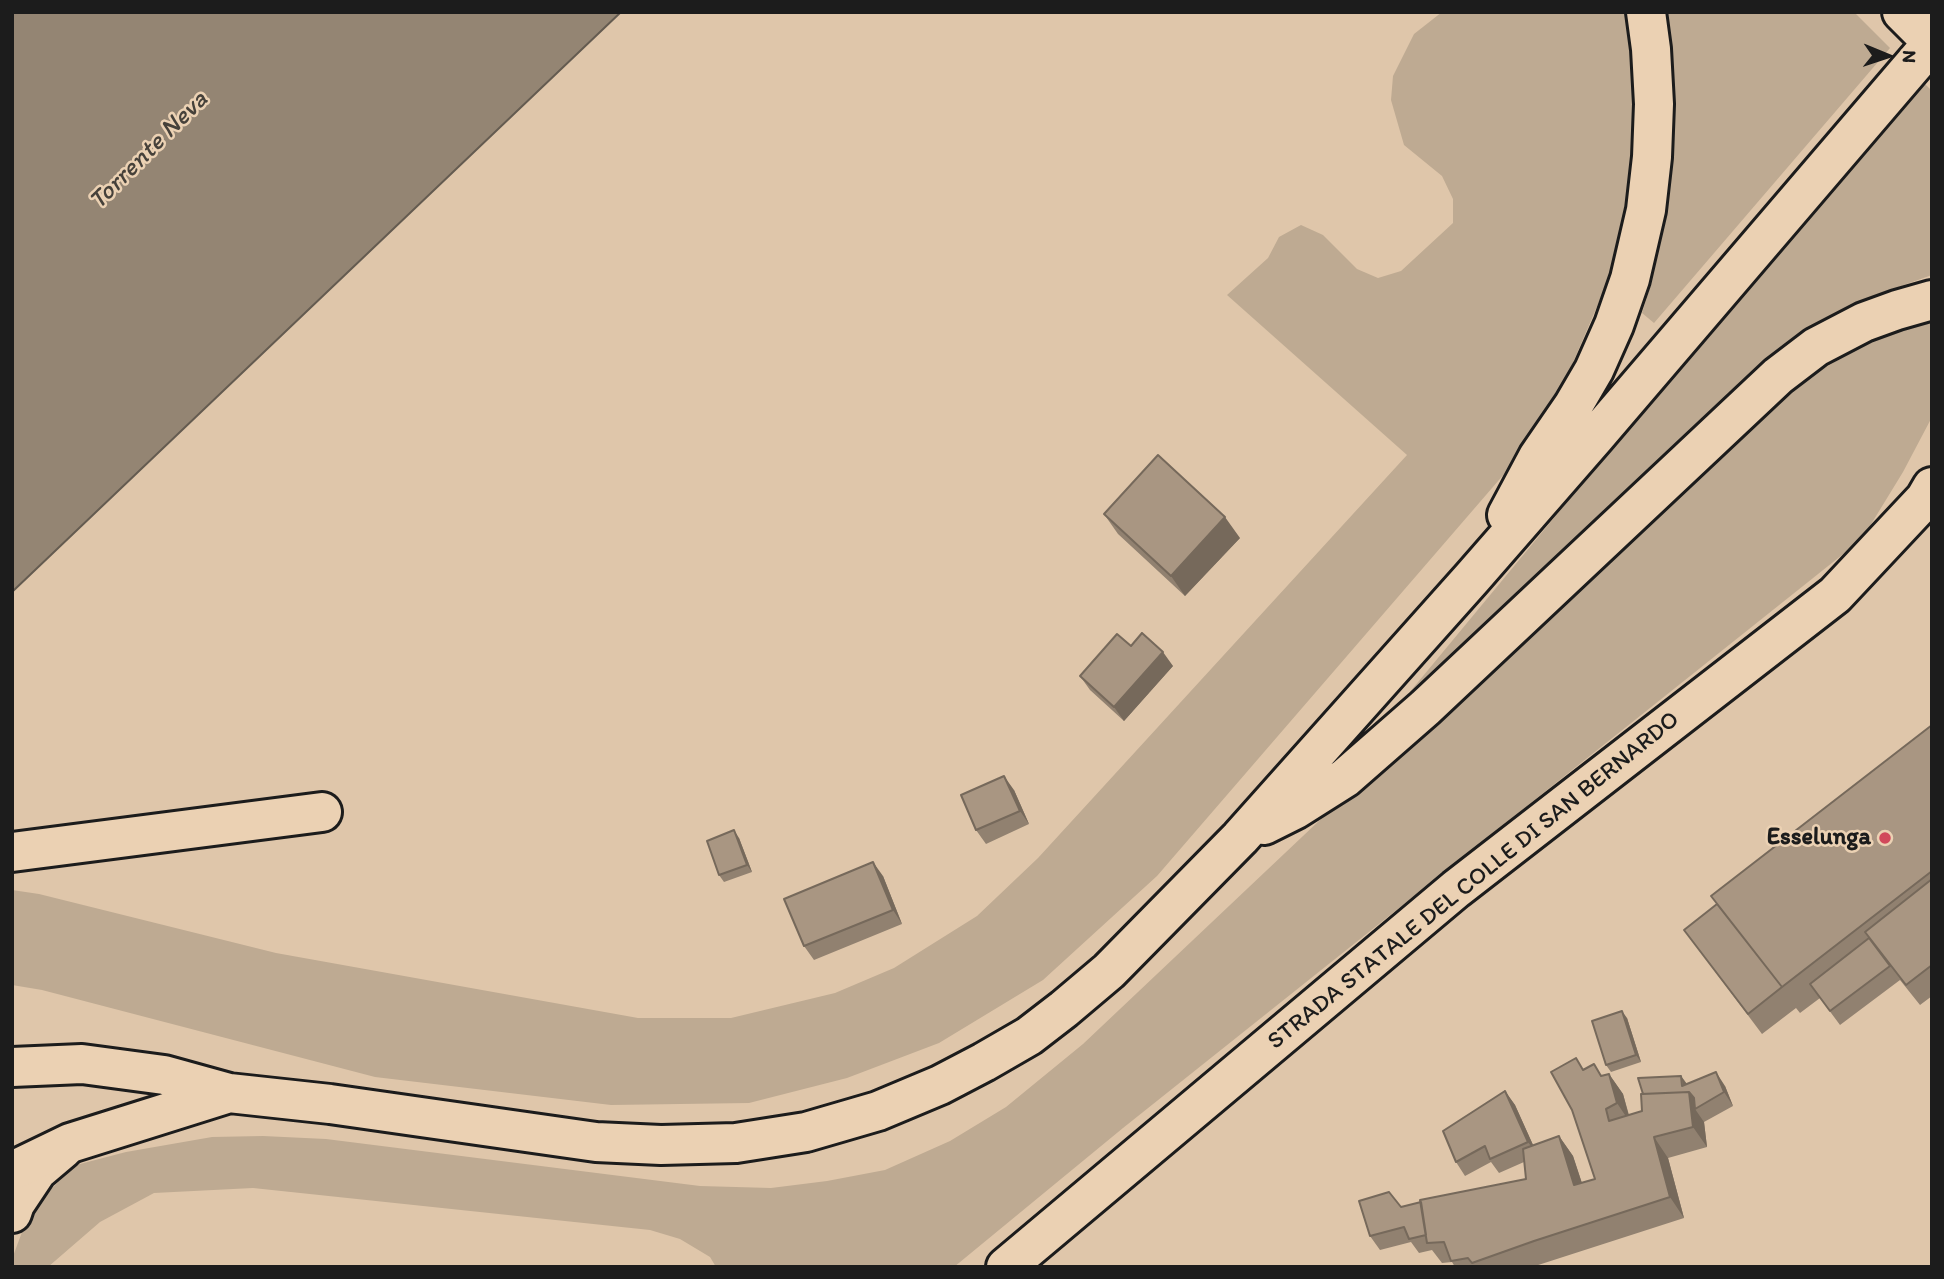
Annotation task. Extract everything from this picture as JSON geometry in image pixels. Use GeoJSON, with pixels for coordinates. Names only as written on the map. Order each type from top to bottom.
{"type":"FeatureCollection","features":[{"type":"Feature","properties":{"kind":"main road"},"geometry":{"type":"LineString","coordinates":[[1472,578],[1538,457],[1594,370],[1630,279],[1646,210],[1652,157],[1654,104],[1646,12]]}},
{"type":"Feature","properties":{"kind":"main road"},"geometry":{"type":"LineString","coordinates":[[12,1067],[82,1064],[164,1075],[229,1093],[344,1106],[596,1142],[661,1145],[736,1143],[806,1132],[878,1111],[940,1085],[1029,1036],[1109,971],[1240,838],[1472,578],[1932,42],[1902,12]]}},
{"type":"Feature","properties":{"kind":"main road"},"geometry":{"type":"LineString","coordinates":[[1240,838],[1296,809],[1345,778],[1425,708],[1778,376],[1816,347],[1864,322],[1931,300]]}},
{"type":"Feature","properties":{"kind":"main road","name":"STRADA STATALE DEL COLLE DI SAN BERNARDO"},"geometry":{"type":"LineString","coordinates":[[1006,1267],[1457,889],[1835,595],[1925,499],[1932,487]]}},
{"type":"Feature","properties":{"kind":"main road"},"geometry":{"type":"LineString","coordinates":[[12,852],[322,812]]}},
{"type":"Feature","properties":{"kind":"main road"},"geometry":{"type":"LineString","coordinates":[[12,1171],[70,1143],[229,1093]]}},
{"type":"Feature","properties":{"kind":"main road"},"geometry":{"type":"LineString","coordinates":[[12,1213],[37,1171],[70,1143]]}},
{"type":"Feature","properties":{"kind":"shaded area"},"geometry":{"type":"Polygon","coordinates":[[[1442,12],[1628,12],[1636,86],[1632,197],[1610,276],[1566,379],[1505,473],[1157,876],[1043,980],[939,1043],[847,1078],[749,1103],[611,1105],[375,1077],[42,990],[12,985],[12,890],[39,894],[276,953],[638,1018],[731,1018],[835,993],[894,968],[977,916],[1038,858],[1407,455],[1227,295],[1268,258],[1279,237],[1301,225],[1323,235],[1357,269],[1378,278],[1401,271],[1453,223],[1453,199],[1442,176],[1404,145],[1391,100],[1393,76],[1414,34],[1442,12]]]}},
{"type":"Feature","properties":{"kind":"shaded area"},"geometry":{"type":"Polygon","coordinates":[[[1666,12],[1854,12],[1890,48],[1654,323],[1642,313],[1661,235],[1669,174],[1674,103],[1672,47],[1666,12]]]}},
{"type":"Feature","properties":{"kind":"shaded area"},"geometry":{"type":"Polygon","coordinates":[[[1924,83],[1932,91],[1932,275],[1870,297],[1830,319],[1415,699],[1409,693],[1654,397],[1924,83]]]}},
{"type":"Feature","properties":{"kind":"shaded area"},"geometry":{"type":"Polygon","coordinates":[[[1932,319],[1932,417],[1903,472],[1862,539],[1123,1128],[954,1267],[716,1267],[710,1257],[680,1239],[650,1230],[253,1188],[154,1193],[100,1222],[48,1267],[12,1267],[12,1259],[25,1224],[48,1192],[76,1165],[126,1152],[212,1137],[326,1139],[700,1186],[771,1188],[885,1170],[950,1141],[1006,1107],[1083,1044],[1358,784],[1798,384],[1873,339],[1932,319]]]}},
{"type":"Feature","properties":{"kind":"water","name":"Torrente Neva"},"geometry":{"type":"Polygon","coordinates":[[[12,12],[621,12],[12,592],[12,12]]]}},
{"type":"Feature","properties":{"kind":"building"},"geometry":{"type":"Polygon","coordinates":[[[1158,455],[1225,517],[1171,576],[1104,514],[1158,455]]]}},
{"type":"Feature","properties":{"kind":"building"},"geometry":{"type":"Polygon","coordinates":[[[1142,633],[1163,652],[1114,707],[1080,676],[1117,634],[1131,646],[1142,633]]]}},
{"type":"Feature","properties":{"kind":"building","name":"Esselunga"},"geometry":{"type":"Polygon","coordinates":[[[1932,725],[1932,871],[1782,987],[1711,896],[1932,725]]]}},
{"type":"Feature","properties":{"kind":"building"},"geometry":{"type":"Polygon","coordinates":[[[1004,776],[1020,811],[976,830],[961,795],[1004,776]]]}},
{"type":"Feature","properties":{"kind":"building"},"geometry":{"type":"Polygon","coordinates":[[[734,830],[747,865],[719,875],[707,841],[734,830]]]}},
{"type":"Feature","properties":{"kind":"building"},"geometry":{"type":"Polygon","coordinates":[[[873,862],[893,910],[804,946],[784,899],[873,862]]]}},
{"type":"Feature","properties":{"kind":"building"},"geometry":{"type":"Polygon","coordinates":[[[1932,879],[1932,965],[1906,985],[1865,932],[1932,879]]]}},
{"type":"Feature","properties":{"kind":"building"},"geometry":{"type":"Polygon","coordinates":[[[1717,904],[1782,987],[1748,1014],[1684,930],[1717,904]]]}},
{"type":"Feature","properties":{"kind":"building"},"geometry":{"type":"Polygon","coordinates":[[[1869,938],[1890,966],[1830,1011],[1810,984],[1869,938]]]}},
{"type":"Feature","properties":{"kind":"building"},"geometry":{"type":"Polygon","coordinates":[[[1622,1011],[1636,1055],[1606,1065],[1592,1021],[1622,1011]]]}},
{"type":"Feature","properties":{"kind":"building"},"geometry":{"type":"Polygon","coordinates":[[[1576,1058],[1583,1070],[1594,1064],[1601,1076],[1609,1074],[1617,1103],[1606,1109],[1609,1121],[1642,1111],[1641,1094],[1689,1092],[1693,1127],[1654,1137],[1670,1197],[1472,1263],[1468,1258],[1451,1261],[1444,1242],[1427,1243],[1420,1200],[1526,1179],[1523,1149],[1559,1136],[1574,1185],[1595,1179],[1572,1110],[1551,1072],[1576,1058]]]}},
{"type":"Feature","properties":{"kind":"building"},"geometry":{"type":"Polygon","coordinates":[[[1716,1072],[1724,1092],[1695,1109],[1694,1098],[1689,1092],[1643,1094],[1638,1078],[1681,1076],[1682,1086],[1716,1072]]]}},
{"type":"Feature","properties":{"kind":"building"},"geometry":{"type":"Polygon","coordinates":[[[1505,1091],[1528,1142],[1490,1159],[1485,1146],[1456,1162],[1443,1131],[1505,1091]]]}},
{"type":"Feature","properties":{"kind":"building"},"geometry":{"type":"Polygon","coordinates":[[[1389,1192],[1401,1207],[1421,1202],[1426,1235],[1409,1239],[1404,1227],[1370,1236],[1359,1201],[1389,1192]]]}},
{"type":"Feature","properties":{"kind":"place","name":"Esselunga"},"geometry":{"type":"Point","coordinates":[1885,838]}}]}
